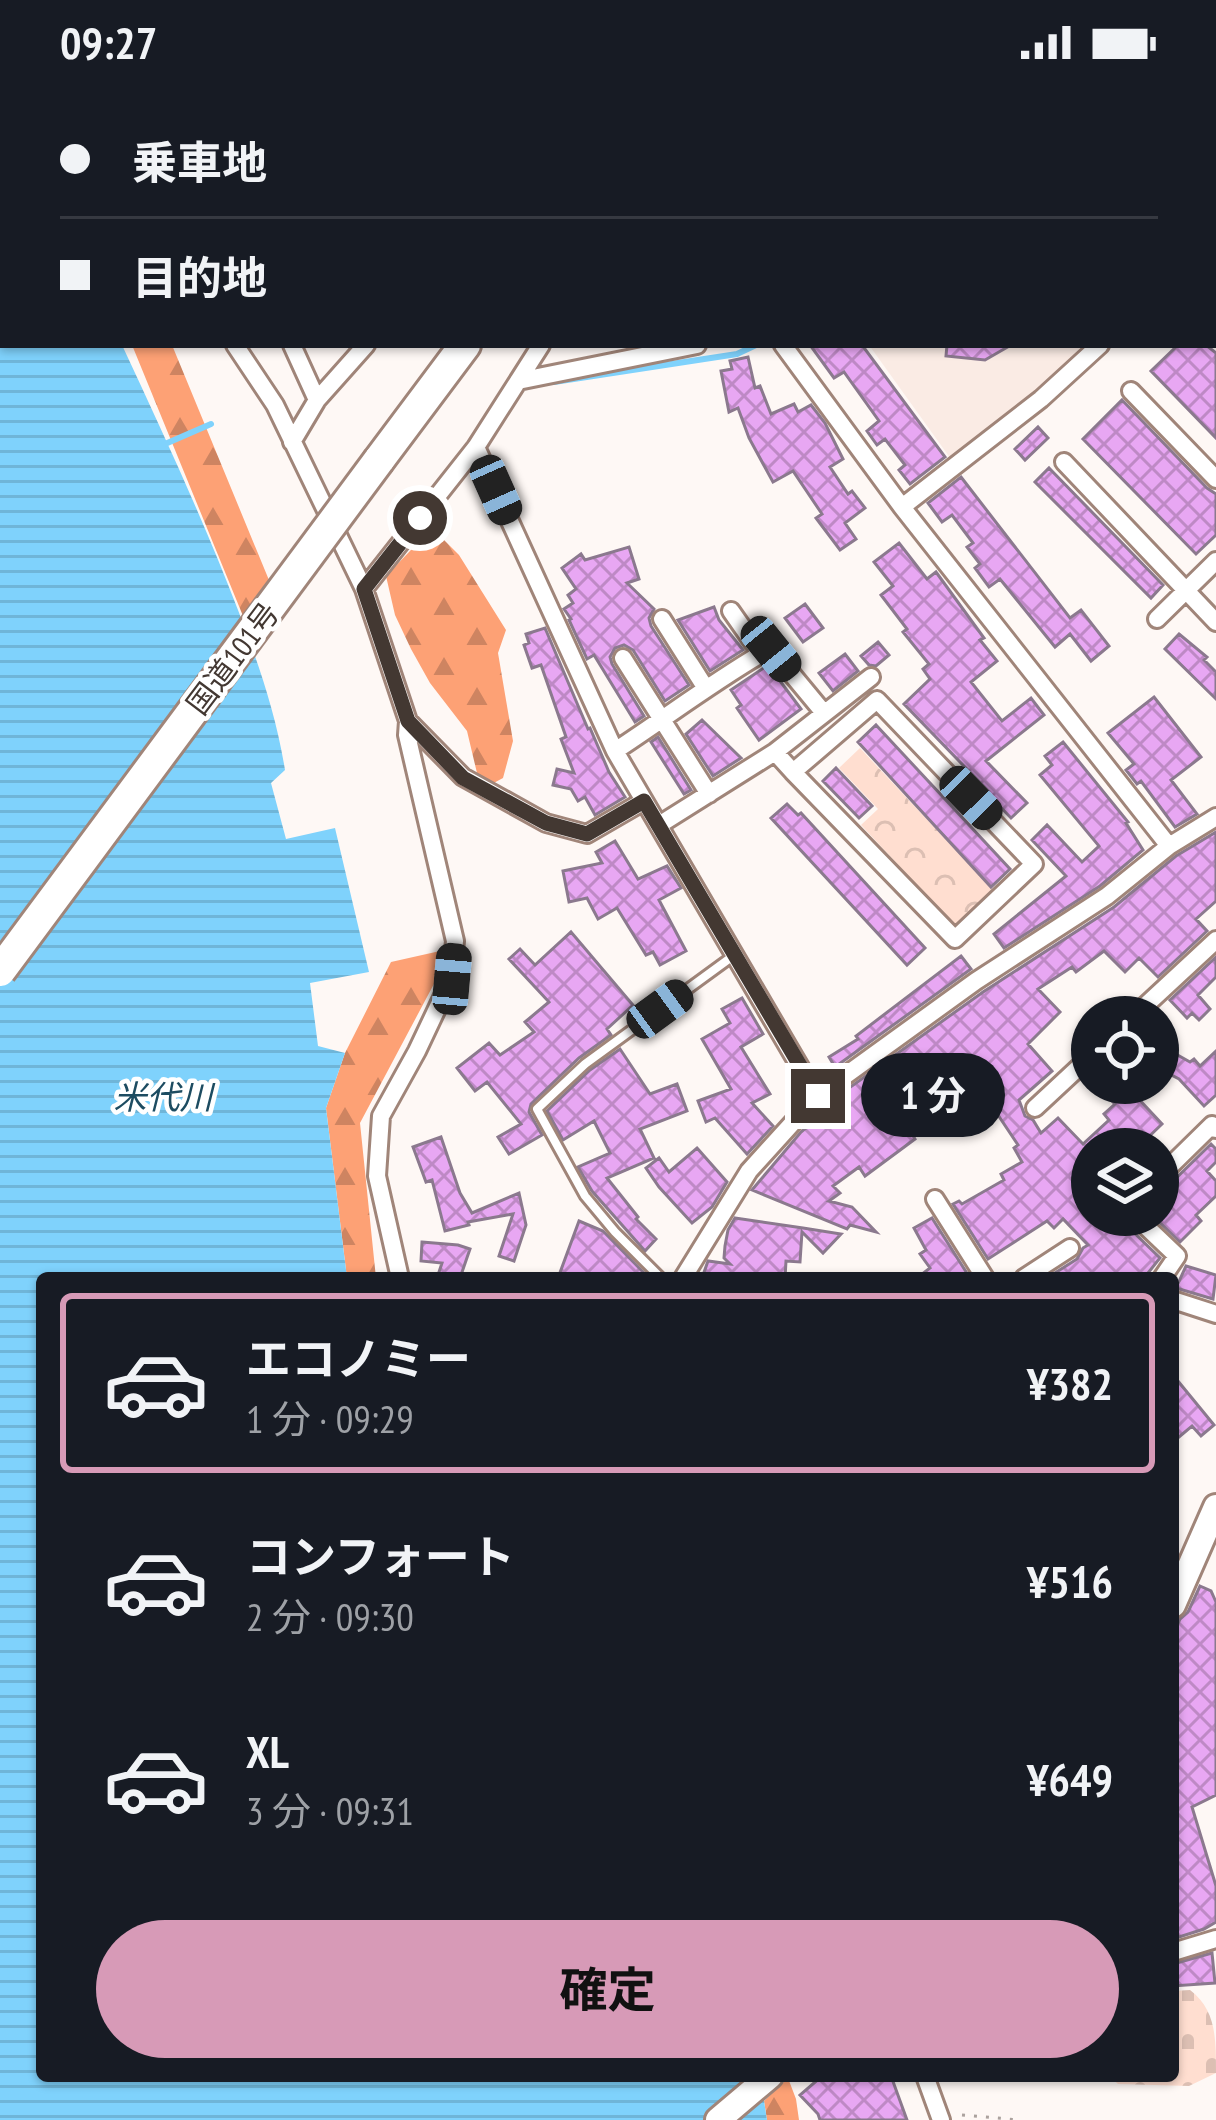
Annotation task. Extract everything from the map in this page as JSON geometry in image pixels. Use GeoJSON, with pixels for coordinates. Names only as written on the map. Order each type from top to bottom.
{"type":"FeatureCollection","features":[{"type":"Feature","properties":{"kind":"highway","name":"国道101号"},"geometry":{"type":"LineString","coordinates":[[0,971],[463,348]]}},
{"type":"Feature","properties":{"kind":"main road"},"geometry":{"type":"LineString","coordinates":[[1179,1579],[1216,1507]]}},
{"type":"Feature","properties":{"kind":"main road"},"geometry":{"type":"LineString","coordinates":[[718,2120],[763,2082]]}},
{"type":"Feature","properties":{"kind":"street"},"geometry":{"type":"LineString","coordinates":[[237,348],[275,405],[364,589],[408,721],[407,735],[455,940],[452,979],[381,1117],[376,1176],[399,1272]]}},
{"type":"Feature","properties":{"kind":"street"},"geometry":{"type":"LineString","coordinates":[[293,348],[317,400]]}},
{"type":"Feature","properties":{"kind":"street"},"geometry":{"type":"LineString","coordinates":[[292,442],[317,400],[363,348]]}},
{"type":"Feature","properties":{"kind":"street"},"geometry":{"type":"LineString","coordinates":[[364,589],[476,447],[539,348]]}},
{"type":"Feature","properties":{"kind":"street"},"geometry":{"type":"LineString","coordinates":[[518,381],[682,348]]}},
{"type":"Feature","properties":{"kind":"street"},"geometry":{"type":"LineString","coordinates":[[784,348],[902,507],[1169,846]]}},
{"type":"Feature","properties":{"kind":"street"},"geometry":{"type":"LineString","coordinates":[[902,507],[1041,399],[1097,348]]}},
{"type":"Feature","properties":{"kind":"street"},"geometry":{"type":"LineString","coordinates":[[1131,391],[1216,479]]}},
{"type":"Feature","properties":{"kind":"street"},"geometry":{"type":"LineString","coordinates":[[476,447],[615,752],[818,1096]]}},
{"type":"Feature","properties":{"kind":"street"},"geometry":{"type":"LineString","coordinates":[[1064,462],[1216,622]]}},
{"type":"Feature","properties":{"kind":"street"},"geometry":{"type":"LineString","coordinates":[[1157,619],[1216,561]]}},
{"type":"Feature","properties":{"kind":"street"},"geometry":{"type":"LineString","coordinates":[[731,611],[761,654]]}},
{"type":"Feature","properties":{"kind":"street"},"geometry":{"type":"LineString","coordinates":[[662,619],[705,687]]}},
{"type":"Feature","properties":{"kind":"street"},"geometry":{"type":"LineString","coordinates":[[615,752],[705,687],[771,649],[824,713]]}},
{"type":"Feature","properties":{"kind":"street"},"geometry":{"type":"LineString","coordinates":[[623,658],[710,794]]}},
{"type":"Feature","properties":{"kind":"street"},"geometry":{"type":"LineString","coordinates":[[659,825],[775,752],[871,677]]}},
{"type":"Feature","properties":{"kind":"street"},"geometry":{"type":"LineString","coordinates":[[775,752],[793,772],[955,939],[1034,864],[877,700],[793,772]]}},
{"type":"Feature","properties":{"kind":"street"},"geometry":{"type":"LineString","coordinates":[[408,721],[463,778],[546,823],[587,834],[644,801]]}},
{"type":"Feature","properties":{"kind":"street"},"geometry":{"type":"LineString","coordinates":[[687,1272],[749,1171],[818,1096],[1216,817]]}},
{"type":"Feature","properties":{"kind":"street"},"geometry":{"type":"LineString","coordinates":[[1156,996],[1216,940]]}},
{"type":"Feature","properties":{"kind":"street"},"geometry":{"type":"LineString","coordinates":[[1035,1108],[1071,1075]]}},
{"type":"Feature","properties":{"kind":"street"},"geometry":{"type":"LineString","coordinates":[[1179,1157],[1212,1125],[1216,1129]]}},
{"type":"Feature","properties":{"kind":"street"},"geometry":{"type":"LineString","coordinates":[[935,1199],[981,1272]]}},
{"type":"Feature","properties":{"kind":"street"},"geometry":{"type":"LineString","coordinates":[[1156,1236],[1177,1256],[1166,1272]]}},
{"type":"Feature","properties":{"kind":"street"},"geometry":{"type":"LineString","coordinates":[[1033,1272],[1070,1248]]}},
{"type":"Feature","properties":{"kind":"street"},"geometry":{"type":"LineString","coordinates":[[1179,1302],[1216,1314]]}},
{"type":"Feature","properties":{"kind":"street"},"geometry":{"type":"LineString","coordinates":[[1179,1950],[1216,1939]]}},
{"type":"Feature","properties":{"kind":"street"},"geometry":{"type":"LineString","coordinates":[[927,2082],[940,2117]]}},
{"type":"Feature","properties":{"kind":"lane"},"geometry":{"type":"LineString","coordinates":[[655,1272],[586,1196],[537,1109],[585,1064],[734,954]]}},
{"type":"Feature","properties":{"kind":"path"},"geometry":{"type":"LineString","coordinates":[[940,2117],[1020,2120]]}},
{"type":"Feature","properties":{"kind":"shaded area"},"geometry":{"type":"Polygon","coordinates":[[[871,348],[1087,348],[1036,396],[953,462],[871,348]]]}},
{"type":"Feature","properties":{"kind":"green space"},"geometry":{"type":"Polygon","coordinates":[[[133,348],[173,348],[271,585],[243,616],[133,348]]]}},
{"type":"Feature","properties":{"kind":"green space"},"geometry":{"type":"Polygon","coordinates":[[[432,528],[459,555],[506,630],[498,653],[513,741],[503,778],[490,785],[477,773],[467,731],[411,649],[395,615],[386,576],[432,528]]]}},
{"type":"Feature","properties":{"kind":"green space"},"geometry":{"type":"Polygon","coordinates":[[[860,748],[995,892],[957,928],[861,825],[878,809],[839,768],[860,748]]]}},
{"type":"Feature","properties":{"kind":"green space"},"geometry":{"type":"Polygon","coordinates":[[[440,951],[435,982],[360,1123],[375,1272],[346,1272],[326,1108],[345,1053],[391,962],[440,951]]]}},
{"type":"Feature","properties":{"kind":"green space"},"geometry":{"type":"Polygon","coordinates":[[[1190,1990],[1210,2016],[1216,2073],[1189,2086],[1118,2084],[1179,2082],[1179,1991],[1190,1990]]]}},
{"type":"Feature","properties":{"kind":"green space"},"geometry":{"type":"Polygon","coordinates":[[[790,2082],[799,2120],[767,2120],[764,2101],[790,2082]]]}},
{"type":"Feature","properties":{"kind":"water","name":"米代川"},"geometry":{"type":"Polygon","coordinates":[[[0,348],[123,348],[211,543],[259,669],[285,770],[271,783],[286,839],[335,828],[369,972],[310,983],[318,1046],[345,1053],[326,1108],[346,1272],[36,1272],[36,2082],[749,2082],[764,2101],[767,2120],[0,2120],[0,348]]]}},
{"type":"Feature","properties":{"kind":"building"},"geometry":{"type":"Polygon","coordinates":[[[812,348],[864,348],[945,457],[910,484],[899,470],[905,465],[885,439],[877,445],[867,431],[879,421],[844,372],[834,378],[812,348]]]}},
{"type":"Feature","properties":{"kind":"building"},"geometry":{"type":"Polygon","coordinates":[[[947,348],[1006,348],[985,360],[946,356],[947,348]]]}},
{"type":"Feature","properties":{"kind":"building"},"geometry":{"type":"Polygon","coordinates":[[[1175,348],[1210,348],[1216,353],[1216,438],[1151,371],[1175,348]]]}},
{"type":"Feature","properties":{"kind":"building"},"geometry":{"type":"Polygon","coordinates":[[[748,357],[755,388],[760,386],[771,414],[794,404],[798,412],[811,405],[843,459],[830,467],[848,494],[852,491],[865,508],[845,523],[856,539],[840,550],[816,518],[822,514],[793,471],[773,482],[738,408],[729,412],[721,371],[732,369],[730,361],[748,357]]]}},
{"type":"Feature","properties":{"kind":"building"},"geometry":{"type":"Polygon","coordinates":[[[1122,400],[1216,494],[1216,535],[1196,554],[1083,439],[1122,400]]]}},
{"type":"Feature","properties":{"kind":"building"},"geometry":{"type":"Polygon","coordinates":[[[1038,427],[1048,438],[1025,460],[1015,449],[1038,427]]]}},
{"type":"Feature","properties":{"kind":"building"},"geometry":{"type":"Polygon","coordinates":[[[1049,468],[1163,585],[1151,598],[1035,482],[1049,468]]]}},
{"type":"Feature","properties":{"kind":"building"},"geometry":{"type":"Polygon","coordinates":[[[961,477],[1070,618],[1081,610],[1109,646],[1091,661],[1070,634],[1055,647],[1000,579],[989,587],[967,547],[973,543],[952,515],[942,522],[928,503],[961,477]]]}},
{"type":"Feature","properties":{"kind":"building"},"geometry":{"type":"Polygon","coordinates":[[[899,543],[927,579],[936,572],[984,638],[980,640],[997,661],[971,682],[1002,721],[1031,698],[1044,715],[986,761],[1027,803],[1011,818],[904,704],[930,679],[923,669],[929,664],[881,595],[893,586],[874,562],[899,543]]]}},
{"type":"Feature","properties":{"kind":"building"},"geometry":{"type":"Polygon","coordinates":[[[629,547],[639,579],[627,583],[654,609],[651,626],[689,685],[665,701],[633,650],[624,645],[615,648],[612,664],[644,716],[635,722],[594,655],[587,659],[564,609],[573,603],[568,595],[576,589],[562,568],[581,554],[585,560],[629,547]]]}},
{"type":"Feature","properties":{"kind":"building"},"geometry":{"type":"Polygon","coordinates":[[[805,604],[823,628],[803,642],[785,618],[805,604]]]}},
{"type":"Feature","properties":{"kind":"building"},"geometry":{"type":"Polygon","coordinates":[[[714,607],[743,650],[710,671],[678,620],[714,607]]]}},
{"type":"Feature","properties":{"kind":"building"},"geometry":{"type":"Polygon","coordinates":[[[545,628],[588,729],[625,797],[595,815],[585,797],[578,801],[571,789],[553,785],[557,769],[574,773],[541,665],[532,668],[524,645],[529,643],[526,634],[545,628]]]}},
{"type":"Feature","properties":{"kind":"building"},"geometry":{"type":"Polygon","coordinates":[[[1179,634],[1207,657],[1204,660],[1216,672],[1216,699],[1165,649],[1179,634]]]}},
{"type":"Feature","properties":{"kind":"building"},"geometry":{"type":"Polygon","coordinates":[[[878,642],[889,655],[876,666],[869,665],[861,656],[878,642]]]}},
{"type":"Feature","properties":{"kind":"building"},"geometry":{"type":"Polygon","coordinates":[[[845,654],[858,671],[833,691],[819,673],[845,654]]]}},
{"type":"Feature","properties":{"kind":"building"},"geometry":{"type":"Polygon","coordinates":[[[768,665],[801,709],[759,740],[731,690],[768,665]]]}},
{"type":"Feature","properties":{"kind":"building"},"geometry":{"type":"Polygon","coordinates":[[[1154,697],[1201,757],[1171,780],[1197,814],[1175,827],[1141,781],[1137,784],[1126,770],[1134,764],[1108,733],[1154,697]]]}},
{"type":"Feature","properties":{"kind":"building"},"geometry":{"type":"Polygon","coordinates":[[[702,720],[741,758],[713,776],[686,734],[702,720]]]}},
{"type":"Feature","properties":{"kind":"building"},"geometry":{"type":"Polygon","coordinates":[[[876,725],[1010,869],[991,887],[858,742],[876,725]]]}},
{"type":"Feature","properties":{"kind":"building"},"geometry":{"type":"Polygon","coordinates":[[[658,737],[691,790],[684,794],[651,742],[658,737]]]}},
{"type":"Feature","properties":{"kind":"building"},"geometry":{"type":"Polygon","coordinates":[[[1063,742],[1128,822],[1143,850],[1100,886],[1004,948],[994,934],[1066,876],[1032,840],[1047,825],[1082,862],[1099,846],[1040,775],[1052,765],[1045,756],[1063,742]]]}},
{"type":"Feature","properties":{"kind":"building"},"geometry":{"type":"Polygon","coordinates":[[[836,768],[872,806],[859,818],[823,781],[836,768]]]}},
{"type":"Feature","properties":{"kind":"building"},"geometry":{"type":"Polygon","coordinates":[[[787,804],[801,813],[925,948],[907,965],[771,818],[787,804]]]}},
{"type":"Feature","properties":{"kind":"building"},"geometry":{"type":"Polygon","coordinates":[[[1216,832],[1216,901],[1196,919],[1207,931],[1158,977],[1139,958],[1125,972],[1104,951],[1076,972],[1072,967],[1038,989],[1060,1012],[1028,1044],[1052,1071],[1019,1100],[1025,1116],[1041,1133],[1058,1118],[1071,1132],[1071,1227],[1063,1219],[1054,1228],[1047,1221],[988,1259],[953,1204],[962,1204],[1004,1180],[1001,1174],[1022,1162],[1014,1148],[1018,1145],[996,1112],[984,1120],[969,1098],[911,1132],[915,1139],[865,1176],[859,1167],[833,1186],[840,1193],[829,1201],[852,1207],[876,1232],[850,1225],[847,1229],[752,1190],[842,1093],[983,992],[1114,907],[1176,856],[1216,832]]]}},
{"type":"Feature","properties":{"kind":"building"},"geometry":{"type":"Polygon","coordinates":[[[615,841],[638,879],[667,866],[681,888],[659,900],[686,951],[660,965],[653,952],[646,955],[617,908],[598,919],[587,898],[569,902],[563,871],[602,863],[596,852],[615,841]]]}},
{"type":"Feature","properties":{"kind":"building"},"geometry":{"type":"Polygon","coordinates":[[[571,932],[633,1005],[607,1029],[611,1035],[531,1104],[529,1112],[542,1135],[509,1154],[498,1137],[521,1124],[487,1082],[475,1091],[457,1068],[489,1043],[500,1055],[534,1032],[525,1022],[549,1002],[509,959],[520,949],[535,965],[571,932]]]}},
{"type":"Feature","properties":{"kind":"building"},"geometry":{"type":"Polygon","coordinates":[[[961,956],[971,969],[835,1067],[829,1057],[961,956]]]}},
{"type":"Feature","properties":{"kind":"building"},"geometry":{"type":"Polygon","coordinates":[[[1216,957],[1216,977],[1198,995],[1210,1009],[1199,1020],[1192,1013],[1187,1018],[1179,1010],[1179,996],[1174,996],[1216,957]]]}},
{"type":"Feature","properties":{"kind":"building"},"geometry":{"type":"Polygon","coordinates":[[[742,998],[763,1034],[741,1047],[770,1094],[752,1103],[773,1126],[747,1154],[715,1118],[706,1122],[698,1101],[731,1089],[702,1039],[730,1023],[722,1009],[742,998]]]}},
{"type":"Feature","properties":{"kind":"building"},"geometry":{"type":"Polygon","coordinates":[[[620,1049],[650,1094],[677,1084],[687,1111],[640,1129],[654,1158],[607,1178],[656,1239],[645,1251],[592,1191],[578,1167],[610,1153],[594,1121],[563,1140],[547,1111],[620,1049]]]}},
{"type":"Feature","properties":{"kind":"building"},"geometry":{"type":"Polygon","coordinates":[[[1216,1051],[1216,1095],[1204,1106],[1179,1079],[1179,1056],[1190,1062],[1194,1059],[1200,1066],[1216,1051]]]}},
{"type":"Feature","properties":{"kind":"building"},"geometry":{"type":"Polygon","coordinates":[[[1115,1104],[1143,1104],[1162,1124],[1158,1128],[1100,1128],[1109,1120],[1104,1114],[1115,1104]]]}},
{"type":"Feature","properties":{"kind":"building"},"geometry":{"type":"Polygon","coordinates":[[[441,1137],[472,1213],[519,1193],[526,1225],[514,1261],[499,1256],[513,1214],[445,1231],[432,1180],[426,1182],[413,1147],[441,1137]]]}},
{"type":"Feature","properties":{"kind":"building"},"geometry":{"type":"Polygon","coordinates":[[[1211,1144],[1216,1149],[1216,1162],[1207,1171],[1216,1181],[1216,1196],[1196,1215],[1201,1221],[1180,1242],[1174,1236],[1179,1236],[1179,1175],[1211,1144]]]}},
{"type":"Feature","properties":{"kind":"building"},"geometry":{"type":"Polygon","coordinates":[[[697,1148],[727,1182],[712,1207],[692,1223],[646,1168],[659,1158],[669,1172],[697,1148]]]}},
{"type":"Feature","properties":{"kind":"building"},"geometry":{"type":"Polygon","coordinates":[[[735,1218],[841,1234],[823,1253],[802,1232],[800,1262],[786,1261],[785,1272],[704,1272],[708,1261],[730,1264],[724,1258],[735,1218]]]}},
{"type":"Feature","properties":{"kind":"building"},"geometry":{"type":"Polygon","coordinates":[[[932,1218],[966,1272],[925,1272],[930,1268],[920,1254],[926,1250],[914,1228],[932,1218]]]}},
{"type":"Feature","properties":{"kind":"building"},"geometry":{"type":"Polygon","coordinates":[[[579,1221],[603,1231],[643,1272],[560,1272],[579,1221]]]}},
{"type":"Feature","properties":{"kind":"building"},"geometry":{"type":"Polygon","coordinates":[[[1079,1236],[1137,1236],[1160,1258],[1149,1272],[1056,1272],[1088,1245],[1079,1236]]]}},
{"type":"Feature","properties":{"kind":"building"},"geometry":{"type":"Polygon","coordinates":[[[422,1242],[470,1249],[462,1272],[439,1272],[442,1263],[421,1261],[422,1242]]]}},
{"type":"Feature","properties":{"kind":"building"},"geometry":{"type":"Polygon","coordinates":[[[1186,1266],[1216,1275],[1213,1299],[1179,1289],[1186,1266]]]}},
{"type":"Feature","properties":{"kind":"building"},"geometry":{"type":"Polygon","coordinates":[[[1179,1382],[1214,1425],[1201,1436],[1192,1426],[1179,1437],[1179,1382]]]}},
{"type":"Feature","properties":{"kind":"building"},"geometry":{"type":"Polygon","coordinates":[[[1200,1586],[1211,1591],[1216,1602],[1216,1795],[1192,1807],[1216,1886],[1216,1922],[1179,1937],[1179,1621],[1200,1586]]]}},
{"type":"Feature","properties":{"kind":"building"},"geometry":{"type":"Polygon","coordinates":[[[1212,1953],[1215,1983],[1179,1986],[1179,1962],[1212,1953]]]}},
{"type":"Feature","properties":{"kind":"building"},"geometry":{"type":"Polygon","coordinates":[[[815,2082],[893,2082],[907,2120],[820,2120],[800,2095],[815,2082]]]}},
{"type":"Feature","properties":{"kind":"waterway"},"geometry":{"type":"LineString","coordinates":[[554,382],[737,354],[750,348]]}},
{"type":"Feature","properties":{"kind":"waterway"},"geometry":{"type":"LineString","coordinates":[[165,444],[211,424]]}},
{"type":"Feature","properties":{"kind":"route"},"geometry":{"type":"LineString","coordinates":[[420,518],[364,589],[408,721],[463,778],[546,823],[587,834],[644,801],[818,1096]]}}]}
